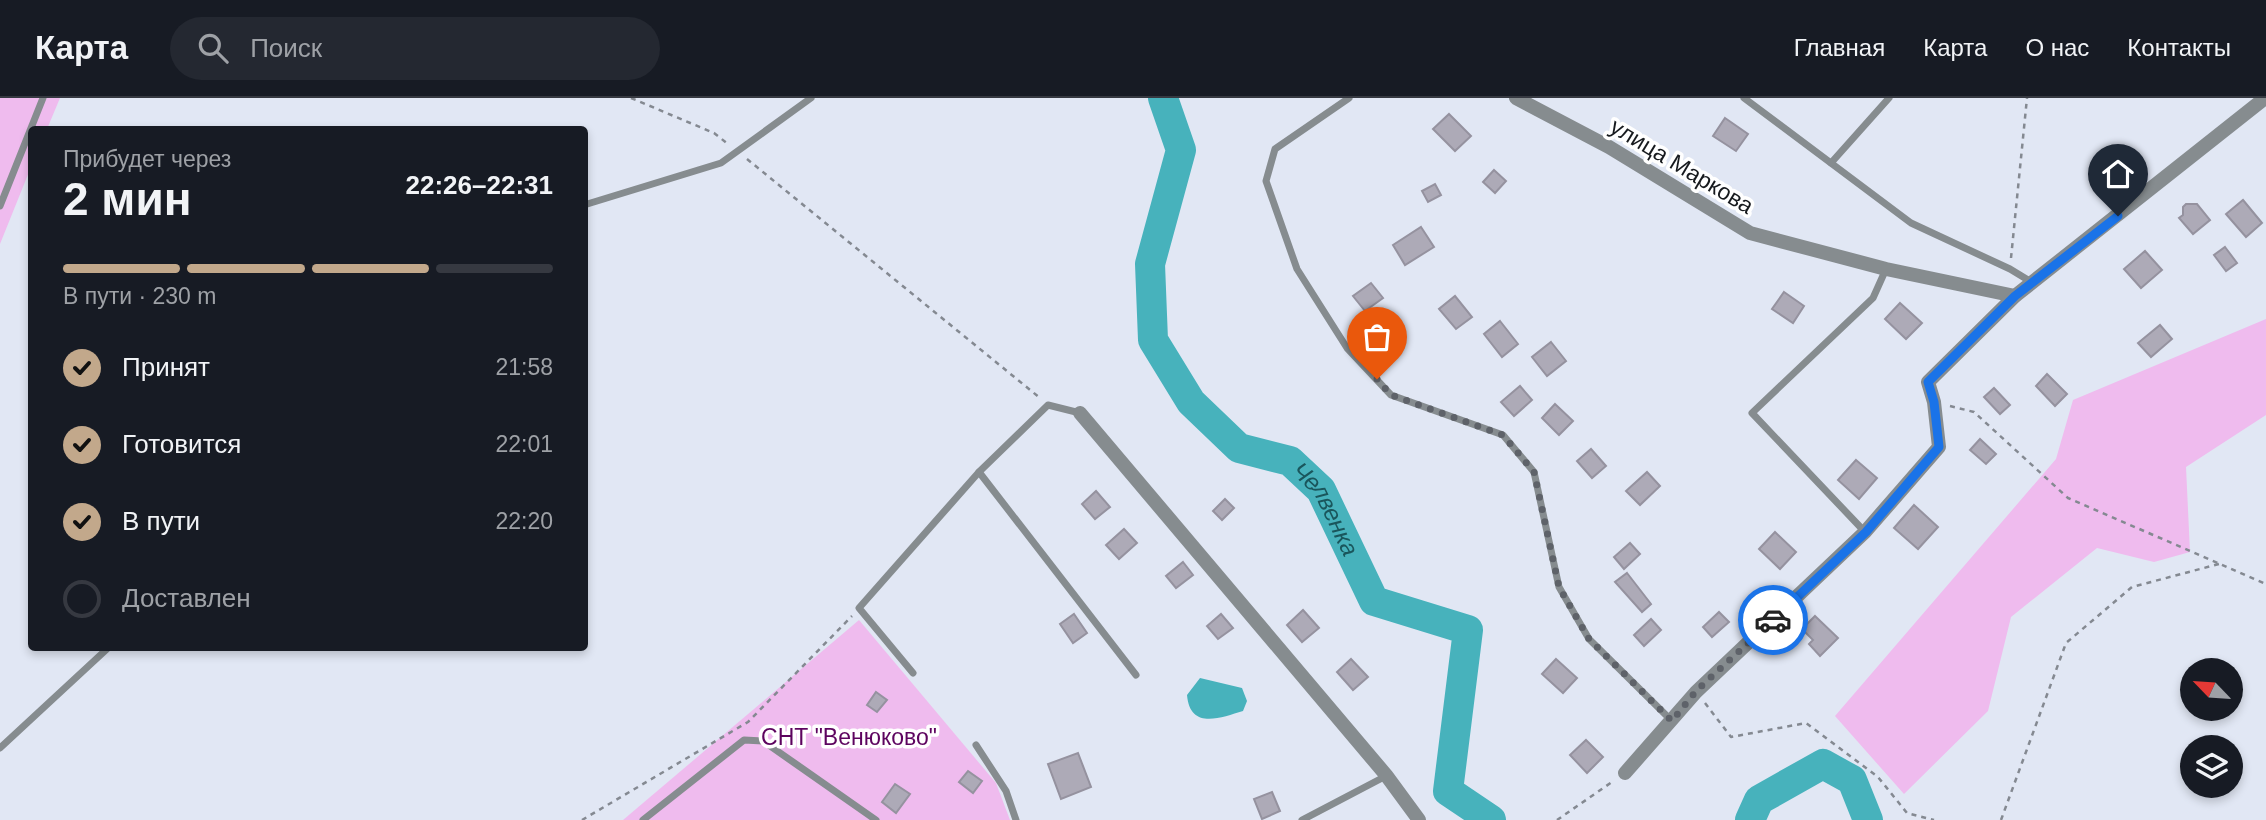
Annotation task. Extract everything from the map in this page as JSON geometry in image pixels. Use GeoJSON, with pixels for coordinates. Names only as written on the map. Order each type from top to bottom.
{"type":"FeatureCollection","features":[{"type":"Feature","properties":{"kind":"street","name":"улица Маркова"},"geometry":{"type":"LineString","coordinates":[[1516,98],[1609,147],[1750,233],[1886,269],[2015,296]]}},
{"type":"Feature","properties":{"kind":"street"},"geometry":{"type":"LineString","coordinates":[[1625,773],[1696,691],[1866,532],[1939,447],[1934,402],[1928,382],[2015,296],[2034,284],[2264,98]]}},
{"type":"Feature","properties":{"kind":"street"},"geometry":{"type":"LineString","coordinates":[[1080,413],[1386,775],[1419,820]]}},
{"type":"Feature","properties":{"kind":"lane"},"geometry":{"type":"LineString","coordinates":[[32,126],[43,98]]}},
{"type":"Feature","properties":{"kind":"lane"},"geometry":{"type":"LineString","coordinates":[[588,204],[721,163],[811,98]]}},
{"type":"Feature","properties":{"kind":"lane"},"geometry":{"type":"LineString","coordinates":[[1349,98],[1275,149],[1266,181],[1297,270],[1347,348],[1391,395],[1503,435],[1534,472],[1559,587],[1589,639],[1672,721]]}},
{"type":"Feature","properties":{"kind":"lane"},"geometry":{"type":"LineString","coordinates":[[1744,98],[1911,223],[2010,269],[2034,284]]}},
{"type":"Feature","properties":{"kind":"lane"},"geometry":{"type":"LineString","coordinates":[[1831,163],[1889,98]]}},
{"type":"Feature","properties":{"kind":"lane"},"geometry":{"type":"LineString","coordinates":[[0,206],[28,136]]}},
{"type":"Feature","properties":{"kind":"lane"},"geometry":{"type":"LineString","coordinates":[[1866,532],[1752,413],[1872,299],[1886,269]]}},
{"type":"Feature","properties":{"kind":"lane"},"geometry":{"type":"LineString","coordinates":[[913,673],[859,608],[979,472],[1048,405],[1080,413]]}},
{"type":"Feature","properties":{"kind":"lane"},"geometry":{"type":"LineString","coordinates":[[979,472],[1136,675]]}},
{"type":"Feature","properties":{"kind":"lane"},"geometry":{"type":"LineString","coordinates":[[0,748],[105,651]]}},
{"type":"Feature","properties":{"kind":"lane"},"geometry":{"type":"LineString","coordinates":[[643,820],[744,740],[763,741],[876,820]]}},
{"type":"Feature","properties":{"kind":"lane"},"geometry":{"type":"LineString","coordinates":[[976,745],[1006,791],[1016,820]]}},
{"type":"Feature","properties":{"kind":"lane"},"geometry":{"type":"LineString","coordinates":[[1302,820],[1386,775]]}},
{"type":"Feature","properties":{"kind":"path"},"geometry":{"type":"LineString","coordinates":[[631,98],[714,133],[1048,405]]}},
{"type":"Feature","properties":{"kind":"path"},"geometry":{"type":"LineString","coordinates":[[2010,269],[2027,98]]}},
{"type":"Feature","properties":{"kind":"path"},"geometry":{"type":"LineString","coordinates":[[1934,402],[1974,412],[2068,498],[2266,584]]}},
{"type":"Feature","properties":{"kind":"path"},"geometry":{"type":"LineString","coordinates":[[2001,820],[2066,643],[2132,587],[2219,564]]}},
{"type":"Feature","properties":{"kind":"path"},"geometry":{"type":"LineString","coordinates":[[582,820],[748,722],[859,608]]}},
{"type":"Feature","properties":{"kind":"path"},"geometry":{"type":"LineString","coordinates":[[1696,691],[1731,737],[1806,723],[1878,777],[1907,813],[1934,820]]}},
{"type":"Feature","properties":{"kind":"path"},"geometry":{"type":"LineString","coordinates":[[1558,819],[1625,773]]}},
{"type":"Feature","properties":{"kind":"green space"},"geometry":{"type":"Polygon","coordinates":[[[0,98],[60,98],[48,126],[28,126],[28,174],[0,244],[0,98]]]}},
{"type":"Feature","properties":{"kind":"green space"},"geometry":{"type":"Polygon","coordinates":[[[2266,319],[2266,415],[2186,467],[2190,552],[2154,562],[2097,548],[2011,617],[1988,711],[1904,794],[1835,716],[2056,459],[2073,400],[2266,319]]]}},
{"type":"Feature","properties":{"kind":"green space","name":"СНТ \"Венюково\""},"geometry":{"type":"Polygon","coordinates":[[[859,620],[996,783],[1010,820],[623,820],[859,620]]]}},
{"type":"Feature","properties":{"kind":"water"},"geometry":{"type":"Polygon","coordinates":[[[1200,678],[1242,688],[1247,701],[1243,711],[1208,719],[1194,713],[1189,706],[1187,695],[1200,678]]]}},
{"type":"Feature","properties":{"kind":"building"},"geometry":{"type":"Polygon","coordinates":[[[1449,114],[1471,136],[1455,151],[1433,129],[1449,114]]]}},
{"type":"Feature","properties":{"kind":"building"},"geometry":{"type":"Polygon","coordinates":[[[1725,118],[1748,134],[1736,151],[1713,136],[1725,118]]]}},
{"type":"Feature","properties":{"kind":"building"},"geometry":{"type":"Polygon","coordinates":[[[1494,170],[1506,181],[1495,193],[1483,182],[1494,170]]]}},
{"type":"Feature","properties":{"kind":"building"},"geometry":{"type":"Polygon","coordinates":[[[1435,184],[1441,195],[1428,202],[1422,191],[1435,184]]]}},
{"type":"Feature","properties":{"kind":"building"},"geometry":{"type":"Polygon","coordinates":[[[2243,200],[2262,223],[2246,237],[2226,214],[2243,200]]]}},
{"type":"Feature","properties":{"kind":"building"},"geometry":{"type":"Polygon","coordinates":[[[2186,204],[2197,204],[2210,220],[2193,234],[2179,218],[2183,215],[2183,207],[2186,204]]]}},
{"type":"Feature","properties":{"kind":"building"},"geometry":{"type":"Polygon","coordinates":[[[1421,227],[1434,247],[1405,265],[1393,245],[1421,227]]]}},
{"type":"Feature","properties":{"kind":"building"},"geometry":{"type":"Polygon","coordinates":[[[2225,247],[2237,263],[2226,271],[2214,255],[2225,247]]]}},
{"type":"Feature","properties":{"kind":"building"},"geometry":{"type":"Polygon","coordinates":[[[2145,251],[2162,270],[2141,288],[2124,269],[2145,251]]]}},
{"type":"Feature","properties":{"kind":"building"},"geometry":{"type":"Polygon","coordinates":[[[1371,283],[1383,298],[1365,311],[1353,296],[1371,283]]]}},
{"type":"Feature","properties":{"kind":"building"},"geometry":{"type":"Polygon","coordinates":[[[1784,292],[1804,306],[1793,323],[1772,309],[1784,292]]]}},
{"type":"Feature","properties":{"kind":"building"},"geometry":{"type":"Polygon","coordinates":[[[1455,296],[1472,317],[1456,329],[1439,309],[1455,296]]]}},
{"type":"Feature","properties":{"kind":"building"},"geometry":{"type":"Polygon","coordinates":[[[1900,303],[1922,323],[1906,339],[1885,319],[1900,303]]]}},
{"type":"Feature","properties":{"kind":"building"},"geometry":{"type":"Polygon","coordinates":[[[1500,321],[1518,344],[1502,357],[1484,334],[1500,321]]]}},
{"type":"Feature","properties":{"kind":"building"},"geometry":{"type":"Polygon","coordinates":[[[2160,325],[2172,339],[2151,357],[2138,343],[2160,325]]]}},
{"type":"Feature","properties":{"kind":"building"},"geometry":{"type":"Polygon","coordinates":[[[1551,342],[1566,361],[1547,376],[1532,357],[1551,342]]]}},
{"type":"Feature","properties":{"kind":"building"},"geometry":{"type":"Polygon","coordinates":[[[2047,374],[2067,394],[2055,406],[2036,386],[2047,374]]]}},
{"type":"Feature","properties":{"kind":"building"},"geometry":{"type":"Polygon","coordinates":[[[1520,386],[1532,400],[1514,416],[1501,402],[1520,386]]]}},
{"type":"Feature","properties":{"kind":"building"},"geometry":{"type":"Polygon","coordinates":[[[1994,388],[2010,405],[2000,414],[1984,397],[1994,388]]]}},
{"type":"Feature","properties":{"kind":"building"},"geometry":{"type":"Polygon","coordinates":[[[1555,404],[1573,421],[1559,435],[1542,418],[1555,404]]]}},
{"type":"Feature","properties":{"kind":"building"},"geometry":{"type":"Polygon","coordinates":[[[1980,439],[1996,454],[1986,464],[1970,450],[1980,439]]]}},
{"type":"Feature","properties":{"kind":"building"},"geometry":{"type":"Polygon","coordinates":[[[1591,449],[1606,466],[1592,478],[1577,461],[1591,449]]]}},
{"type":"Feature","properties":{"kind":"building"},"geometry":{"type":"Polygon","coordinates":[[[1856,460],[1877,478],[1859,499],[1838,480],[1856,460]]]}},
{"type":"Feature","properties":{"kind":"building"},"geometry":{"type":"Polygon","coordinates":[[[1647,472],[1660,486],[1640,505],[1626,491],[1647,472]]]}},
{"type":"Feature","properties":{"kind":"building"},"geometry":{"type":"Polygon","coordinates":[[[1096,491],[1110,507],[1095,519],[1082,504],[1096,491]]]}},
{"type":"Feature","properties":{"kind":"building"},"geometry":{"type":"Polygon","coordinates":[[[1225,499],[1234,508],[1222,520],[1213,511],[1225,499]]]}},
{"type":"Feature","properties":{"kind":"building"},"geometry":{"type":"Polygon","coordinates":[[[1914,505],[1938,527],[1918,549],[1894,528],[1914,505]]]}},
{"type":"Feature","properties":{"kind":"building"},"geometry":{"type":"Polygon","coordinates":[[[1124,529],[1137,543],[1119,559],[1106,545],[1124,529]]]}},
{"type":"Feature","properties":{"kind":"building"},"geometry":{"type":"Polygon","coordinates":[[[1775,532],[1796,552],[1780,569],[1759,549],[1775,532]]]}},
{"type":"Feature","properties":{"kind":"building"},"geometry":{"type":"Polygon","coordinates":[[[1630,543],[1640,554],[1624,569],[1614,557],[1630,543]]]}},
{"type":"Feature","properties":{"kind":"building"},"geometry":{"type":"Polygon","coordinates":[[[1183,562],[1193,575],[1176,588],[1166,576],[1183,562]]]}},
{"type":"Feature","properties":{"kind":"building"},"geometry":{"type":"Polygon","coordinates":[[[1627,573],[1651,604],[1642,612],[1615,582],[1627,573]]]}},
{"type":"Feature","properties":{"kind":"building"},"geometry":{"type":"Polygon","coordinates":[[[1303,610],[1319,628],[1302,642],[1287,625],[1303,610]]]}},
{"type":"Feature","properties":{"kind":"building"},"geometry":{"type":"Polygon","coordinates":[[[1719,612],[1729,622],[1712,637],[1703,627],[1719,612]]]}},
{"type":"Feature","properties":{"kind":"building"},"geometry":{"type":"Polygon","coordinates":[[[1074,614],[1087,633],[1073,643],[1060,624],[1074,614]]]}},
{"type":"Feature","properties":{"kind":"building"},"geometry":{"type":"Polygon","coordinates":[[[1221,614],[1233,628],[1218,639],[1207,626],[1221,614]]]}},
{"type":"Feature","properties":{"kind":"building"},"geometry":{"type":"Polygon","coordinates":[[[1815,616],[1838,638],[1820,656],[1809,644],[1813,640],[1802,629],[1815,616]]]}},
{"type":"Feature","properties":{"kind":"building"},"geometry":{"type":"Polygon","coordinates":[[[1651,619],[1661,630],[1644,646],[1634,635],[1651,619]]]}},
{"type":"Feature","properties":{"kind":"building"},"geometry":{"type":"Polygon","coordinates":[[[1351,659],[1368,677],[1353,690],[1337,672],[1351,659]]]}},
{"type":"Feature","properties":{"kind":"building"},"geometry":{"type":"Polygon","coordinates":[[[1556,659],[1577,678],[1563,693],[1542,674],[1556,659]]]}},
{"type":"Feature","properties":{"kind":"building"},"geometry":{"type":"Polygon","coordinates":[[[876,692],[887,700],[877,712],[867,705],[876,692]]]}},
{"type":"Feature","properties":{"kind":"building"},"geometry":{"type":"Polygon","coordinates":[[[1586,740],[1603,757],[1587,773],[1570,755],[1586,740]]]}},
{"type":"Feature","properties":{"kind":"building"},"geometry":{"type":"Polygon","coordinates":[[[1078,753],[1091,787],[1061,799],[1048,764],[1078,753]]]}},
{"type":"Feature","properties":{"kind":"building"},"geometry":{"type":"Polygon","coordinates":[[[968,771],[982,781],[973,793],[959,782],[968,771]]]}},
{"type":"Feature","properties":{"kind":"building"},"geometry":{"type":"Polygon","coordinates":[[[895,784],[910,794],[896,813],[882,802],[895,784]]]}},
{"type":"Feature","properties":{"kind":"building"},"geometry":{"type":"Polygon","coordinates":[[[1272,792],[1280,811],[1262,819],[1254,799],[1272,792]]]}},
{"type":"Feature","properties":{"kind":"waterway","name":"Челвенка"},"geometry":{"type":"LineString","coordinates":[[1163,98],[1181,150],[1150,264],[1153,340],[1191,402],[1239,448],[1290,461],[1321,490],[1374,601],[1468,630],[1448,791],[1491,820]]}},
{"type":"Feature","properties":{"kind":"waterway","name":"Челвенка"},"geometry":{"type":"LineString","coordinates":[[1750,820],[1759,800],[1823,764],[1852,780],[1868,820]]}},
{"type":"Feature","properties":{"kind":"way so far"},"geometry":{"type":"LineString","coordinates":[[1377,379],[1391,395],[1503,435],[1534,472],[1559,587],[1589,639],[1672,721],[1696,691],[1773,620]]}},
{"type":"Feature","properties":{"kind":"route"},"geometry":{"type":"LineString","coordinates":[[1773,620],[1866,532],[1939,447],[1934,402],[1928,382],[2015,296],[2034,284],[2118,216]]}}]}
